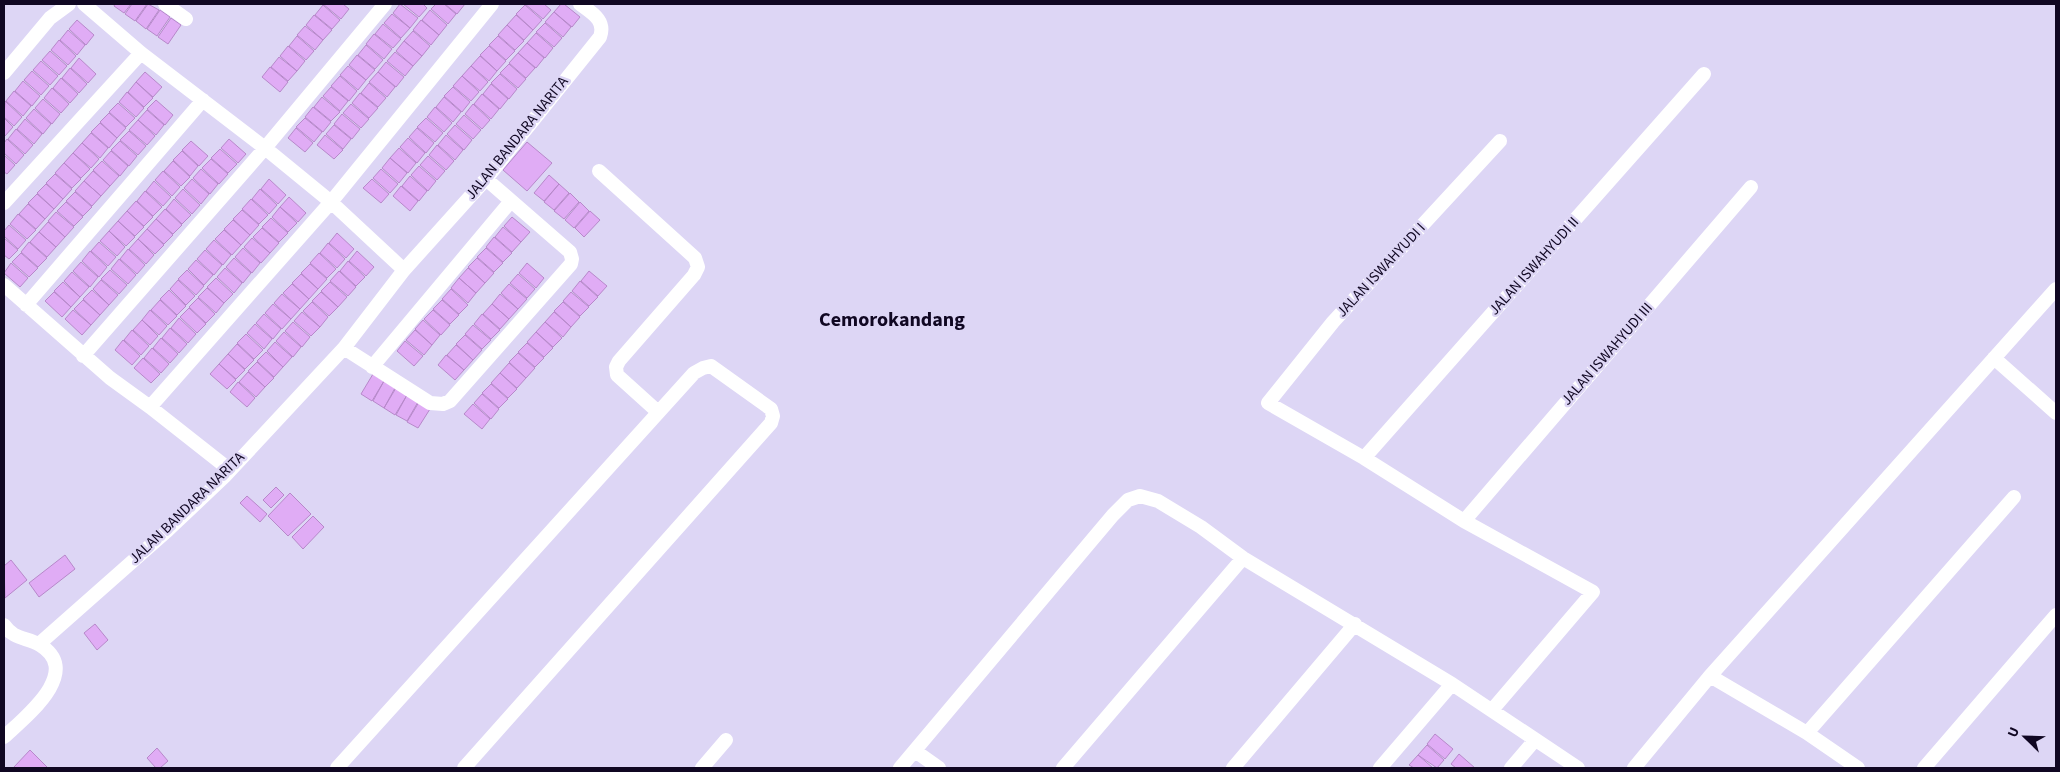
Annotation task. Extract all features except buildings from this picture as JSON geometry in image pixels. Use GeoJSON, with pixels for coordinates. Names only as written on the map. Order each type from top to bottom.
{"type":"FeatureCollection","features":[{"type":"Feature","properties":{"kind":"street"},"geometry":{"type":"LineString","coordinates":[[4,71],[50,18],[69,4]]}},
{"type":"Feature","properties":{"kind":"street"},"geometry":{"type":"LineString","coordinates":[[84,4],[141,53],[265,148],[331,202],[404,270]]}},
{"type":"Feature","properties":{"kind":"street"},"geometry":{"type":"LineString","coordinates":[[165,4],[186,19]]}},
{"type":"Feature","properties":{"kind":"street"},"geometry":{"type":"LineString","coordinates":[[83,356],[265,148],[384,4]]}},
{"type":"Feature","properties":{"kind":"street"},"geometry":{"type":"LineString","coordinates":[[150,407],[331,202],[492,4]]}},
{"type":"Feature","properties":{"kind":"street","name":"JALAN BANDARA NARITA"},"geometry":{"type":"LineString","coordinates":[[39,644],[187,512],[227,473],[344,348],[404,270],[486,179],[600,37],[602,26],[600,19],[580,4]]}},
{"type":"Feature","properties":{"kind":"street"},"geometry":{"type":"LineString","coordinates":[[4,203],[141,53]]}},
{"type":"Feature","properties":{"kind":"street","name":"JALAN ISWAHYUDI II"},"geometry":{"type":"LineString","coordinates":[[1364,458],[1704,74]]}},
{"type":"Feature","properties":{"kind":"street"},"geometry":{"type":"LineString","coordinates":[[26,305],[203,100]]}},
{"type":"Feature","properties":{"kind":"street","name":"JALAN ISWAHYUDI I"},"geometry":{"type":"LineString","coordinates":[[1364,458],[1268,403],[1333,322],[1500,141]]}},
{"type":"Feature","properties":{"kind":"street"},"geometry":{"type":"LineString","coordinates":[[599,171],[695,258],[698,267],[694,275],[616,367],[617,374],[658,412]]}},
{"type":"Feature","properties":{"kind":"street"},"geometry":{"type":"LineString","coordinates":[[344,348],[430,403],[443,404],[450,402],[571,264],[570,252],[486,179]]}},
{"type":"Feature","properties":{"kind":"street","name":"JALAN ISWAHYUDI III"},"geometry":{"type":"LineString","coordinates":[[1464,521],[1751,188]]}},
{"type":"Feature","properties":{"kind":"street"},"geometry":{"type":"LineString","coordinates":[[372,367],[511,201]]}},
{"type":"Feature","properties":{"kind":"street"},"geometry":{"type":"LineString","coordinates":[[4,285],[83,356],[150,407],[227,473]]}},
{"type":"Feature","properties":{"kind":"street"},"geometry":{"type":"LineString","coordinates":[[1634,768],[1710,676],[2056,289]]}},
{"type":"Feature","properties":{"kind":"street"},"geometry":{"type":"LineString","coordinates":[[1994,358],[2056,413]]}},
{"type":"Feature","properties":{"kind":"street"},"geometry":{"type":"LineString","coordinates":[[337,768],[694,373],[711,366],[771,409],[773,416],[771,423],[464,768]]}},
{"type":"Feature","properties":{"kind":"street"},"geometry":{"type":"LineString","coordinates":[[1364,458],[1464,521],[1593,592],[1492,710]]}},
{"type":"Feature","properties":{"kind":"street"},"geometry":{"type":"LineString","coordinates":[[900,768],[1128,500],[1140,496],[1146,496],[1158,501],[1200,527],[1244,558],[1452,684],[1578,768]]}},
{"type":"Feature","properties":{"kind":"street"},"geometry":{"type":"LineString","coordinates":[[1807,733],[2014,497]]}},
{"type":"Feature","properties":{"kind":"street"},"geometry":{"type":"LineString","coordinates":[[1063,768],[1244,558]]}},
{"type":"Feature","properties":{"kind":"street"},"geometry":{"type":"LineString","coordinates":[[1924,768],[2056,614]]}},
{"type":"Feature","properties":{"kind":"street"},"geometry":{"type":"LineString","coordinates":[[1233,768],[1355,624]]}},
{"type":"Feature","properties":{"kind":"street"},"geometry":{"type":"LineString","coordinates":[[4,625],[7,630],[22,640],[39,644],[48,651],[55,660],[56,673],[52,685],[34,708],[4,737]]}},
{"type":"Feature","properties":{"kind":"street"},"geometry":{"type":"LineString","coordinates":[[1710,676],[1807,733],[1858,768]]}},
{"type":"Feature","properties":{"kind":"street"},"geometry":{"type":"LineString","coordinates":[[1380,768],[1452,684]]}},
{"type":"Feature","properties":{"kind":"street"},"geometry":{"type":"LineString","coordinates":[[702,768],[726,740]]}},
{"type":"Feature","properties":{"kind":"street"},"geometry":{"type":"LineString","coordinates":[[1511,768],[1535,740]]}},
{"type":"Feature","properties":{"kind":"street"},"geometry":{"type":"LineString","coordinates":[[914,751],[939,768]]}},
{"type":"Feature","properties":{"kind":"district","name":"Cemorokandang"},"geometry":{"type":"Point","coordinates":[892,320]}}]}
